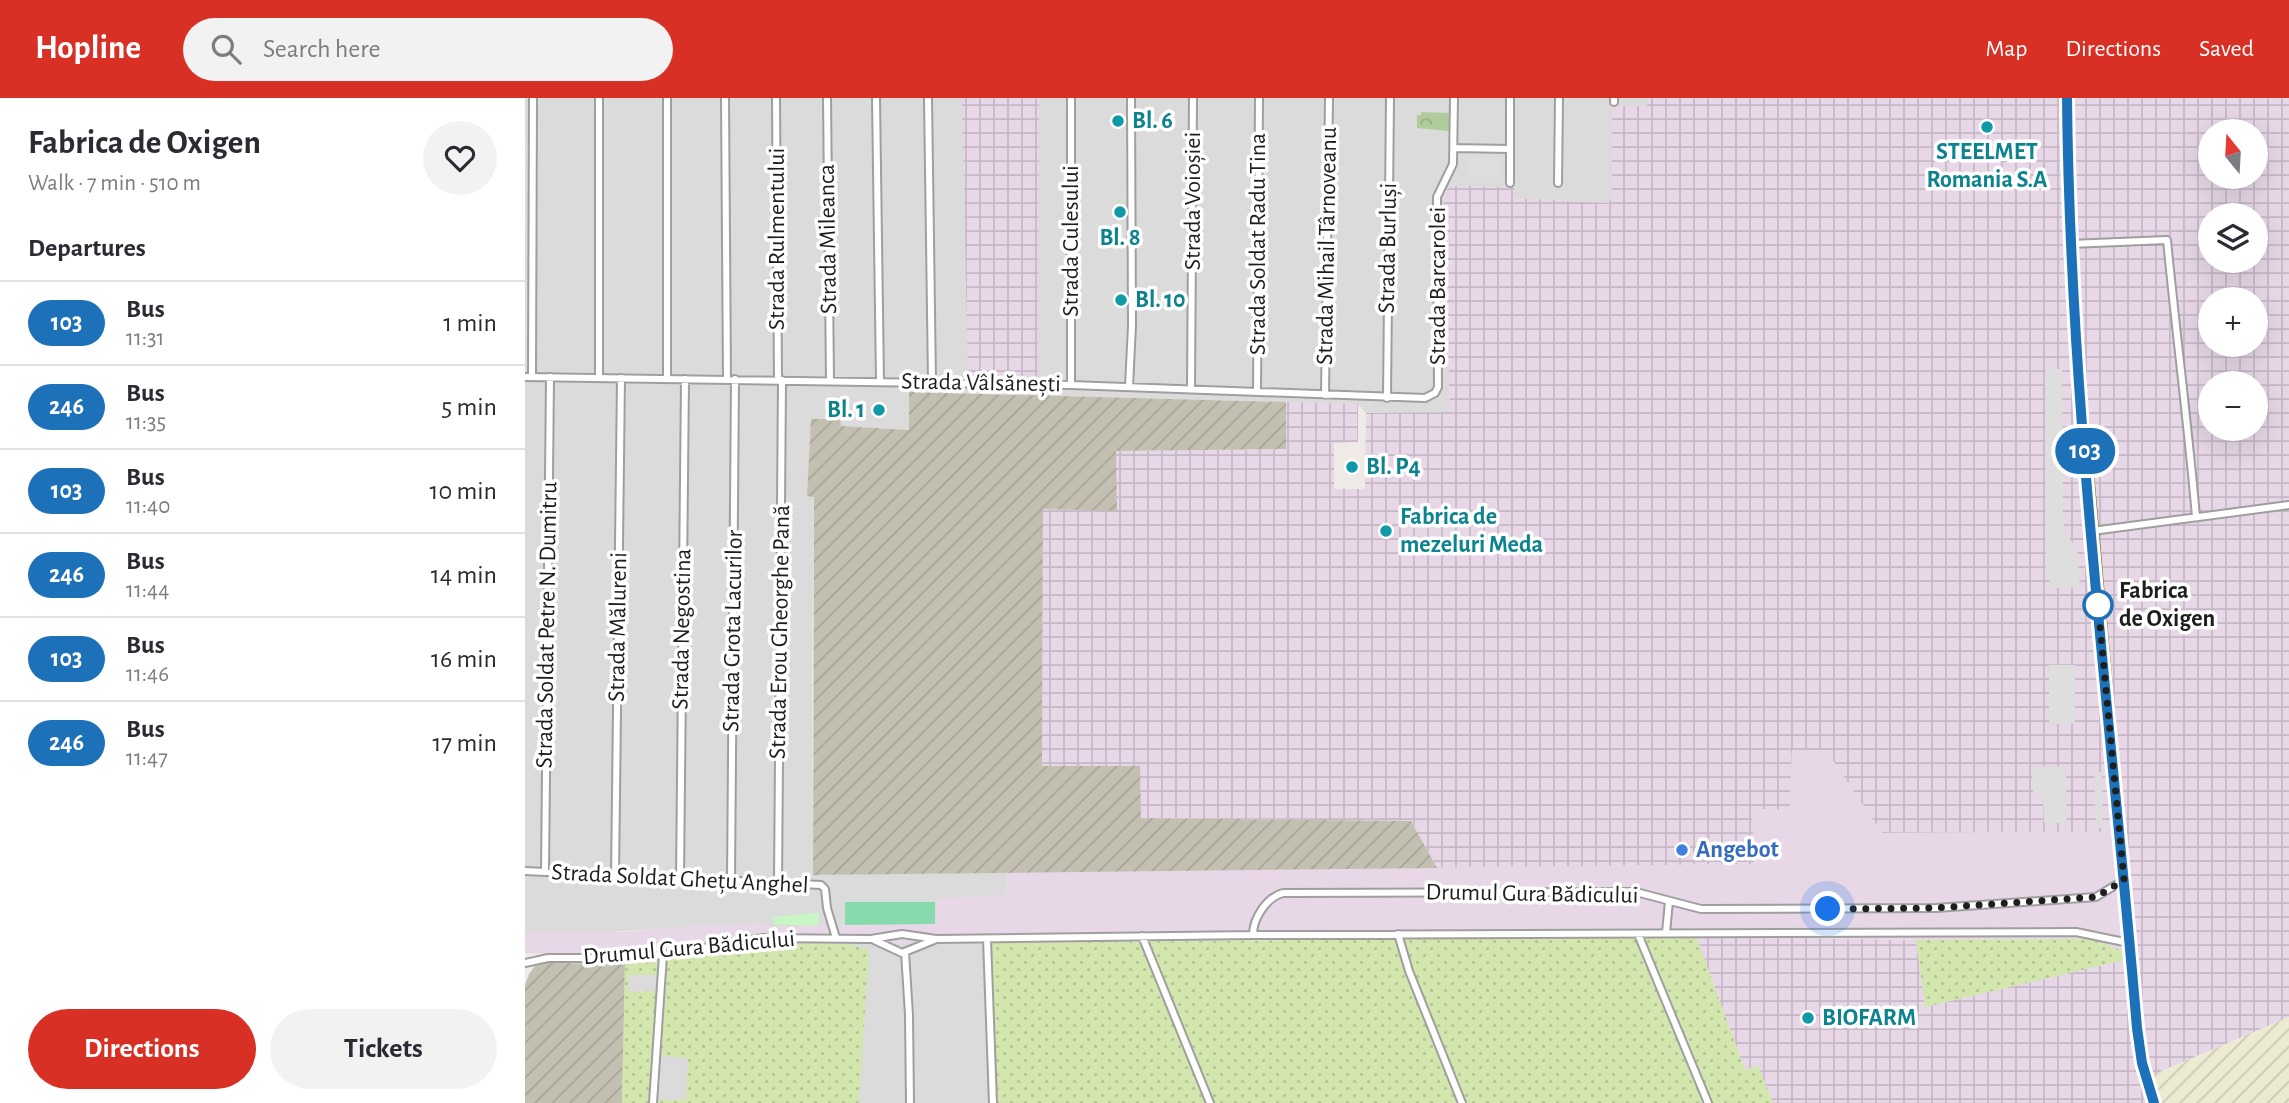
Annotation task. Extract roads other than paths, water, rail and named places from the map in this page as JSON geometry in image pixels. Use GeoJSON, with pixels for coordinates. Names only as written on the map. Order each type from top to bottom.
{"type":"FeatureCollection","features":[{"type":"Feature","properties":{"kind":"main road"},"geometry":{"type":"LineString","coordinates":[[2067,98],[2070,244],[2092,531],[2139,1046],[2154,1103]]}},
{"type":"Feature","properties":{"kind":"street"},"geometry":{"type":"LineString","coordinates":[[528,377],[533,98]]}},
{"type":"Feature","properties":{"kind":"street"},"geometry":{"type":"LineString","coordinates":[[599,98],[599,378]]}},
{"type":"Feature","properties":{"kind":"street"},"geometry":{"type":"LineString","coordinates":[[667,98],[667,379]]}},
{"type":"Feature","properties":{"kind":"street"},"geometry":{"type":"LineString","coordinates":[[725,98],[727,379]]}},
{"type":"Feature","properties":{"kind":"street","name":"Strada Rulmentului"},"geometry":{"type":"LineString","coordinates":[[776,98],[780,380]]}},
{"type":"Feature","properties":{"kind":"street","name":"Strada Mileanca"},"geometry":{"type":"LineString","coordinates":[[827,98],[830,381]]}},
{"type":"Feature","properties":{"kind":"street"},"geometry":{"type":"LineString","coordinates":[[876,98],[880,381]]}},
{"type":"Feature","properties":{"kind":"street"},"geometry":{"type":"LineString","coordinates":[[928,98],[932,382]]}},
{"type":"Feature","properties":{"kind":"street","name":"Strada Culesului"},"geometry":{"type":"LineString","coordinates":[[1071,98],[1071,385]]}},
{"type":"Feature","properties":{"kind":"street"},"geometry":{"type":"LineString","coordinates":[[1129,386],[1132,326],[1131,98]]}},
{"type":"Feature","properties":{"kind":"street","name":"Strada Voioșiei"},"geometry":{"type":"LineString","coordinates":[[1191,388],[1193,98]]}},
{"type":"Feature","properties":{"kind":"street","name":"Strada Soldat Radu Tina"},"geometry":{"type":"LineString","coordinates":[[1258,391],[1259,98]]}},
{"type":"Feature","properties":{"kind":"street","name":"Strada Mihail Târnoveanu"},"geometry":{"type":"LineString","coordinates":[[1325,395],[1329,98]]}},
{"type":"Feature","properties":{"kind":"street","name":"Strada Burluși"},"geometry":{"type":"LineString","coordinates":[[1387,398],[1390,98]]}},
{"type":"Feature","properties":{"kind":"street","name":"Strada Barcarolei"},"geometry":{"type":"LineString","coordinates":[[1435,393],[1439,382],[1437,197],[1452,171],[1454,98]]}},
{"type":"Feature","properties":{"kind":"street"},"geometry":{"type":"LineString","coordinates":[[1510,98],[1510,183]]}},
{"type":"Feature","properties":{"kind":"street"},"geometry":{"type":"LineString","coordinates":[[1558,183],[1559,98]]}},
{"type":"Feature","properties":{"kind":"street"},"geometry":{"type":"LineString","coordinates":[[1454,148],[1510,149]]}},
{"type":"Feature","properties":{"kind":"street"},"geometry":{"type":"LineString","coordinates":[[2070,244],[2167,240],[2181,383],[2187,410],[2196,517]]}},
{"type":"Feature","properties":{"kind":"street","name":"Strada Vâlsănești"},"geometry":{"type":"LineString","coordinates":[[528,377],[1129,386],[1387,398],[1425,398],[1435,393]]}},
{"type":"Feature","properties":{"kind":"street","name":"Strada Soldat Petre N. Dumitru"},"geometry":{"type":"LineString","coordinates":[[545,873],[550,377]]}},
{"type":"Feature","properties":{"kind":"street","name":"Strada Mălureni"},"geometry":{"type":"LineString","coordinates":[[615,877],[621,378]]}},
{"type":"Feature","properties":{"kind":"street","name":"Strada Negostina"},"geometry":{"type":"LineString","coordinates":[[680,880],[685,379]]}},
{"type":"Feature","properties":{"kind":"street","name":"Strada Grota Lacurilor"},"geometry":{"type":"LineString","coordinates":[[731,882],[735,379]]}},
{"type":"Feature","properties":{"kind":"street","name":"Strada Erou Gheorghe Pană"},"geometry":{"type":"LineString","coordinates":[[778,884],[780,380]]}},
{"type":"Feature","properties":{"kind":"street"},"geometry":{"type":"LineString","coordinates":[[2092,531],[2289,505]]}},
{"type":"Feature","properties":{"kind":"street","name":"Strada Soldat Ghețu Anghel"},"geometry":{"type":"LineString","coordinates":[[525,871],[824,886],[836,938]]}},
{"type":"Feature","properties":{"kind":"street","name":"Drumul Gura Bădicului"},"geometry":{"type":"LineString","coordinates":[[1253,935],[1253,928],[1266,903],[1273,895],[1283,893],[1636,892],[1686,906],[1713,909],[1935,908],[2096,897],[2124,880]]}},
{"type":"Feature","properties":{"kind":"street"},"geometry":{"type":"LineString","coordinates":[[1665,933],[1669,901]]}},
{"type":"Feature","properties":{"kind":"street","name":"Drumul Gura Bădicului"},"geometry":{"type":"LineString","coordinates":[[909,936],[987,939],[1398,934],[2076,932],[2129,943]]}},
{"type":"Feature","properties":{"kind":"street"},"geometry":{"type":"LineString","coordinates":[[1638,933],[1709,1103]]}},
{"type":"Feature","properties":{"kind":"street"},"geometry":{"type":"LineString","coordinates":[[1398,934],[1409,971],[1462,1103]]}},
{"type":"Feature","properties":{"kind":"street"},"geometry":{"type":"LineString","coordinates":[[895,948],[893,943],[896,936],[909,936],[912,943],[908,950],[910,1103]]}},
{"type":"Feature","properties":{"kind":"street","name":"Drumul Gura Bădicului"},"geometry":{"type":"LineString","coordinates":[[525,966],[548,958],[663,955],[762,937],[871,939],[896,936]]}},
{"type":"Feature","properties":{"kind":"street"},"geometry":{"type":"LineString","coordinates":[[1142,936],[1210,1103]]}},
{"type":"Feature","properties":{"kind":"street"},"geometry":{"type":"LineString","coordinates":[[871,939],[908,950],[936,939]]}},
{"type":"Feature","properties":{"kind":"street"},"geometry":{"type":"LineString","coordinates":[[987,939],[993,1103]]}},
{"type":"Feature","properties":{"kind":"street"},"geometry":{"type":"LineString","coordinates":[[653,1103],[663,955]]}},
{"type":"Feature","properties":{"kind":"place","name":"Bl. 6"},"geometry":{"type":"Point","coordinates":[1118,121]}},
{"type":"Feature","properties":{"kind":"place","name":"STEELMET Romania S.A"},"geometry":{"type":"Point","coordinates":[1987,127]}},
{"type":"Feature","properties":{"kind":"place","name":"Bl. 8"},"geometry":{"type":"Point","coordinates":[1120,212]}},
{"type":"Feature","properties":{"kind":"place","name":"Bl. 10"},"geometry":{"type":"Point","coordinates":[1121,300]}},
{"type":"Feature","properties":{"kind":"place","name":"Bl. 1"},"geometry":{"type":"Point","coordinates":[879,410]}},
{"type":"Feature","properties":{"kind":"place","name":"Bl. P4"},"geometry":{"type":"Point","coordinates":[1352,467]}},
{"type":"Feature","properties":{"kind":"place","name":"Fabrica de mezeluri Meda"},"geometry":{"type":"Point","coordinates":[1386,531]}},
{"type":"Feature","properties":{"kind":"place","name":"Fabrica de Oxigen"},"geometry":{"type":"Point","coordinates":[2098,605]}},
{"type":"Feature","properties":{"kind":"place","name":"Angebot"},"geometry":{"type":"Point","coordinates":[1682,850]}},
{"type":"Feature","properties":{"kind":"place","name":"BIOFARM"},"geometry":{"type":"Point","coordinates":[1808,1018]}}]}
